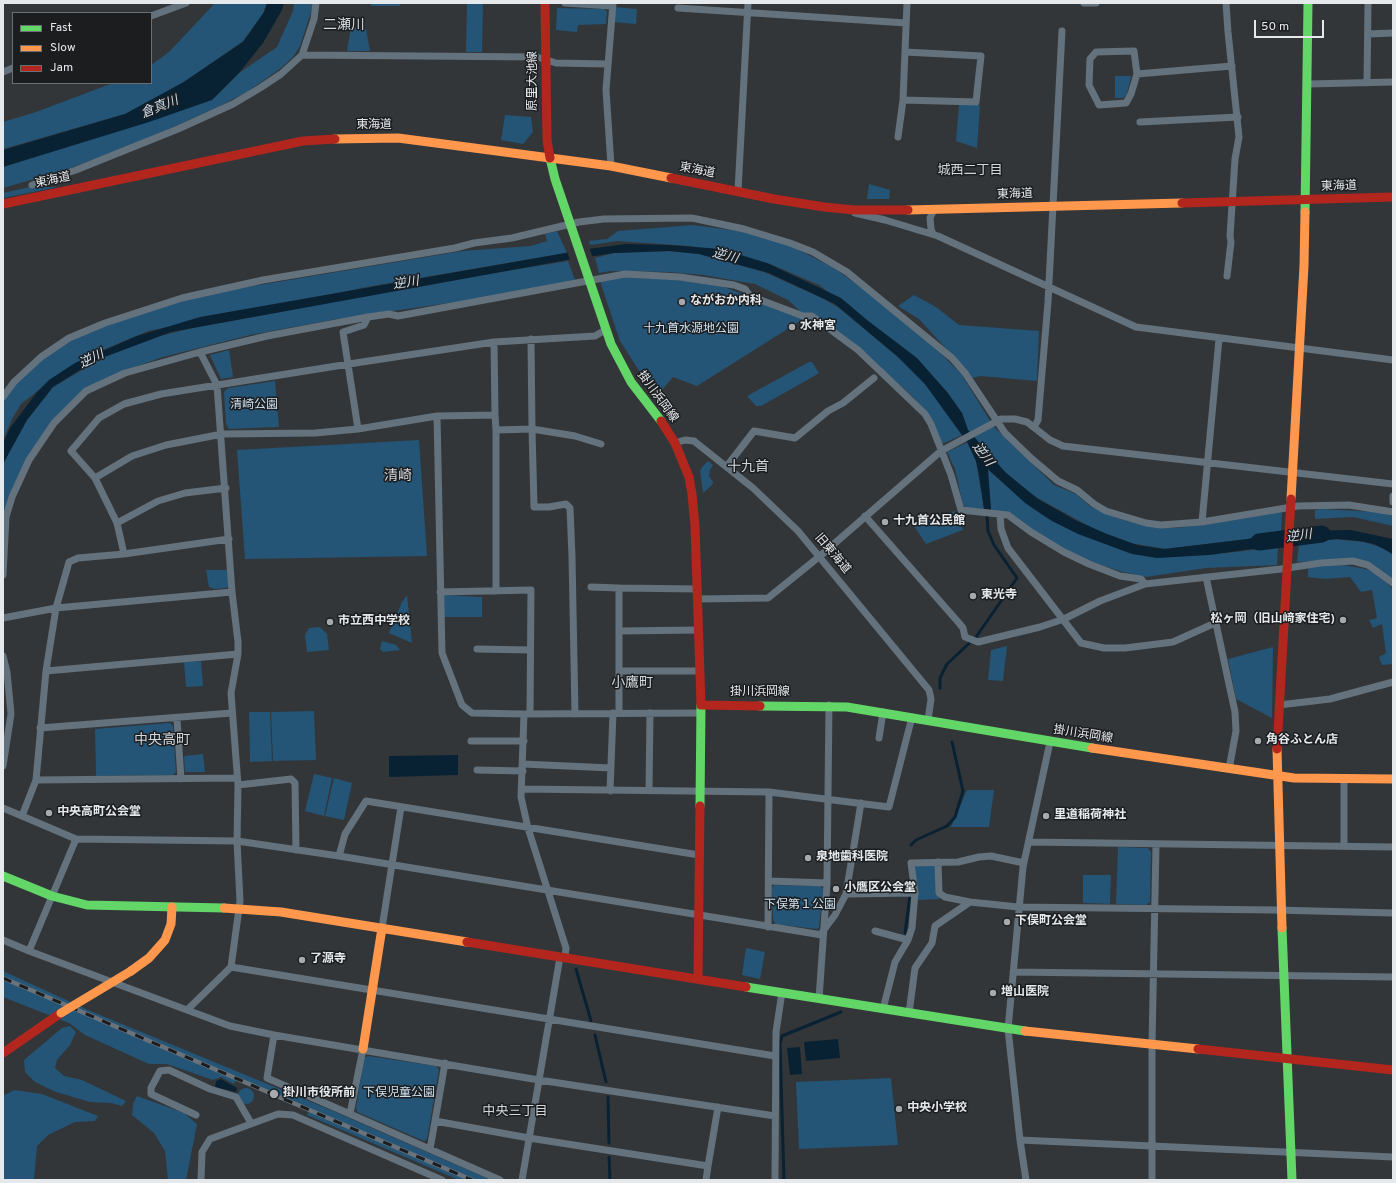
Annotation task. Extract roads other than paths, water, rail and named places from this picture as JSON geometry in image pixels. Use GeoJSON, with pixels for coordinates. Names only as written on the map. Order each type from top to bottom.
{"type":"FeatureCollection","features":[{"type":"Feature","properties":{"kind":"street"},"geometry":{"type":"LineString","coordinates":[[152,16],[186,3]]}},
{"type":"Feature","properties":{"kind":"street"},"geometry":{"type":"LineString","coordinates":[[32,185],[76,170],[178,129],[226,107],[281,74],[302,55],[314,20],[316,3]]}},
{"type":"Feature","properties":{"kind":"street","name":"原里大池線"},"geometry":{"type":"LineString","coordinates":[[545,3],[547,140],[550,158]]}},
{"type":"Feature","properties":{"kind":"street"},"geometry":{"type":"LineString","coordinates":[[565,3],[612,4],[606,90],[611,166]]}},
{"type":"Feature","properties":{"kind":"street"},"geometry":{"type":"LineString","coordinates":[[738,191],[748,3]]}},
{"type":"Feature","properties":{"kind":"street"},"geometry":{"type":"LineString","coordinates":[[898,137],[903,100],[907,3]]}},
{"type":"Feature","properties":{"kind":"street"},"geometry":{"type":"LineString","coordinates":[[1084,3],[1096,3]]}},
{"type":"Feature","properties":{"kind":"street"},"geometry":{"type":"LineString","coordinates":[[1226,3],[1239,137],[1235,159],[1231,242],[1227,276]]}},
{"type":"Feature","properties":{"kind":"street"},"geometry":{"type":"LineString","coordinates":[[1292,1180],[1276,776],[1300,349],[1306,200],[1308,3]]}},
{"type":"Feature","properties":{"kind":"street"},"geometry":{"type":"LineString","coordinates":[[1367,83],[1368,3]]}},
{"type":"Feature","properties":{"kind":"street"},"geometry":{"type":"LineString","coordinates":[[678,8],[747,14],[906,23]]}},
{"type":"Feature","properties":{"kind":"street"},"geometry":{"type":"LineString","coordinates":[[1034,427],[1038,420],[1048,286],[1062,31]]}},
{"type":"Feature","properties":{"kind":"street"},"geometry":{"type":"LineString","coordinates":[[1368,34],[1393,33]]}},
{"type":"Feature","properties":{"kind":"street"},"geometry":{"type":"LineString","coordinates":[[1134,51],[1137,74],[1131,94],[1126,103],[1099,105],[1089,85],[1090,59],[1096,52],[1134,51]]}},
{"type":"Feature","properties":{"kind":"street"},"geometry":{"type":"LineString","coordinates":[[903,100],[976,102],[981,56],[905,52]]}},
{"type":"Feature","properties":{"kind":"street"},"geometry":{"type":"LineString","coordinates":[[302,55],[537,57],[556,63],[607,64]]}},
{"type":"Feature","properties":{"kind":"street"},"geometry":{"type":"LineString","coordinates":[[1137,74],[1232,66]]}},
{"type":"Feature","properties":{"kind":"street"},"geometry":{"type":"LineString","coordinates":[[1308,84],[1393,82]]}},
{"type":"Feature","properties":{"kind":"street"},"geometry":{"type":"LineString","coordinates":[[1140,122],[1238,117]]}},
{"type":"Feature","properties":{"kind":"street","name":"東海道"},"geometry":{"type":"LineString","coordinates":[[3,204],[321,139],[398,138],[611,166],[824,208],[890,211],[1053,205],[1393,197]]}},
{"type":"Feature","properties":{"kind":"street","name":"掛川浜岡線"},"geometry":{"type":"LineString","coordinates":[[550,158],[570,226],[605,330],[630,382],[655,412],[675,443],[688,477],[692,494],[698,589],[701,709],[829,706],[882,712],[1050,742],[1276,776],[1344,780],[1393,779]]}},
{"type":"Feature","properties":{"kind":"street"},"geometry":{"type":"LineString","coordinates":[[824,208],[885,220],[933,234],[1136,327],[1393,360]]}},
{"type":"Feature","properties":{"kind":"street"},"geometry":{"type":"LineString","coordinates":[[933,234],[930,218],[934,209]]}},
{"type":"Feature","properties":{"kind":"street"},"geometry":{"type":"LineString","coordinates":[[3,397],[14,382],[41,357],[69,338],[105,322],[182,298],[263,280],[455,248],[474,243],[512,238],[604,219],[692,218],[744,229],[813,252],[847,272],[952,358],[965,373],[995,422],[1032,459],[1058,481],[1077,490],[1094,504],[1106,511],[1140,521],[1161,525],[1202,522],[1291,508],[1349,505],[1393,512]]}},
{"type":"Feature","properties":{"kind":"street"},"geometry":{"type":"LineString","coordinates":[[3,575],[6,518],[12,497],[29,460],[54,423],[86,391],[125,373],[200,352],[267,336],[368,317],[389,314],[398,316],[588,279],[625,274],[711,280],[734,285],[745,289],[750,296],[803,316],[812,316],[858,350],[918,406],[931,424],[942,450],[961,510],[1008,515],[1031,532],[1064,552],[1114,574],[1141,579],[1145,584]]}},
{"type":"Feature","properties":{"kind":"street"},"geometry":{"type":"LineString","coordinates":[[358,429],[343,332],[364,325],[368,317]]}},
{"type":"Feature","properties":{"kind":"street"},"geometry":{"type":"LineString","coordinates":[[124,554],[117,523],[95,478],[71,451],[98,418],[124,404],[160,394],[349,364],[494,342],[595,336],[605,330]]}},
{"type":"Feature","properties":{"kind":"street"},"geometry":{"type":"LineString","coordinates":[[1202,522],[1220,338]]}},
{"type":"Feature","properties":{"kind":"street"},"geometry":{"type":"LineString","coordinates":[[530,339],[534,507],[550,507],[566,504],[570,508],[575,714]]}},
{"type":"Feature","properties":{"kind":"street"},"geometry":{"type":"LineString","coordinates":[[494,342],[496,430],[496,591]]}},
{"type":"Feature","properties":{"kind":"street"},"geometry":{"type":"LineString","coordinates":[[186,1010],[231,968],[239,908],[237,781],[231,693],[238,654],[238,642],[232,592],[226,488],[217,385],[200,352]]}},
{"type":"Feature","properties":{"kind":"street"},"geometry":{"type":"LineString","coordinates":[[727,466],[754,431],[795,438],[828,411],[843,403],[874,378]]}},
{"type":"Feature","properties":{"kind":"street"},"geometry":{"type":"LineString","coordinates":[[95,478],[132,456],[166,445],[222,434],[315,433],[358,429],[437,416],[495,415]]}},
{"type":"Feature","properties":{"kind":"street"},"geometry":{"type":"LineString","coordinates":[[437,416],[442,653],[462,705],[472,713],[527,714],[650,713],[701,709],[698,978]]}},
{"type":"Feature","properties":{"kind":"street"},"geometry":{"type":"LineString","coordinates":[[698,599],[768,598],[820,556],[942,450],[995,422],[1007,418],[1022,420],[1034,427],[1050,440],[1063,446],[1393,484]]}},
{"type":"Feature","properties":{"kind":"street"},"geometry":{"type":"LineString","coordinates":[[496,430],[532,429],[575,436],[601,444]]}},
{"type":"Feature","properties":{"kind":"street","name":"旧東海道"},"geometry":{"type":"LineString","coordinates":[[675,443],[685,440],[694,441],[727,466],[776,508],[820,556],[929,690],[931,699],[928,720]]}},
{"type":"Feature","properties":{"kind":"street"},"geometry":{"type":"LineString","coordinates":[[117,523],[158,501],[185,493],[226,488]]}},
{"type":"Feature","properties":{"kind":"street"},"geometry":{"type":"LineString","coordinates":[[1393,496],[1393,502]]}},
{"type":"Feature","properties":{"kind":"street"},"geometry":{"type":"LineString","coordinates":[[996,514],[1008,548],[1081,643],[1104,648],[1125,648],[1173,642],[1215,623]]}},
{"type":"Feature","properties":{"kind":"street"},"geometry":{"type":"LineString","coordinates":[[865,516],[959,623],[963,628],[965,637],[978,642],[1040,627],[1064,619],[1100,601],[1145,584],[1321,563],[1354,561],[1368,564],[1393,583]]}},
{"type":"Feature","properties":{"kind":"street"},"geometry":{"type":"LineString","coordinates":[[22,816],[36,780],[46,671],[56,608],[69,562],[78,558],[124,554],[229,539]]}},
{"type":"Feature","properties":{"kind":"street"},"geometry":{"type":"LineString","coordinates":[[1206,577],[1235,712],[1236,731],[1229,769]]}},
{"type":"Feature","properties":{"kind":"street"},"geometry":{"type":"LineString","coordinates":[[591,587],[698,589]]}},
{"type":"Feature","properties":{"kind":"street"},"geometry":{"type":"LineString","coordinates":[[610,791],[619,671],[619,588]]}},
{"type":"Feature","properties":{"kind":"street"},"geometry":{"type":"LineString","coordinates":[[440,592],[531,590],[527,714],[521,797],[528,828],[566,948],[562,957],[548,1019],[522,1180]]}},
{"type":"Feature","properties":{"kind":"street"},"geometry":{"type":"LineString","coordinates":[[3,618],[56,608],[232,592]]}},
{"type":"Feature","properties":{"kind":"street"},"geometry":{"type":"LineString","coordinates":[[619,631],[699,630]]}},
{"type":"Feature","properties":{"kind":"street"},"geometry":{"type":"LineString","coordinates":[[477,649],[530,650]]}},
{"type":"Feature","properties":{"kind":"street"},"geometry":{"type":"LineString","coordinates":[[46,671],[238,654]]}},
{"type":"Feature","properties":{"kind":"street"},"geometry":{"type":"LineString","coordinates":[[3,656],[7,672],[11,714],[3,766]]}},
{"type":"Feature","properties":{"kind":"street"},"geometry":{"type":"LineString","coordinates":[[619,671],[700,671]]}},
{"type":"Feature","properties":{"kind":"street"},"geometry":{"type":"LineString","coordinates":[[1279,705],[1330,699],[1393,682]]}},
{"type":"Feature","properties":{"kind":"street"},"geometry":{"type":"LineString","coordinates":[[819,999],[827,883],[829,706]]}},
{"type":"Feature","properties":{"kind":"street"},"geometry":{"type":"LineString","coordinates":[[879,738],[882,712]]}},
{"type":"Feature","properties":{"kind":"street"},"geometry":{"type":"LineString","coordinates":[[649,791],[650,713]]}},
{"type":"Feature","properties":{"kind":"street"},"geometry":{"type":"LineString","coordinates":[[40,728],[232,714]]}},
{"type":"Feature","properties":{"kind":"street"},"geometry":{"type":"LineString","coordinates":[[522,789],[769,792],[889,806],[912,717]]}},
{"type":"Feature","properties":{"kind":"street"},"geometry":{"type":"LineString","coordinates":[[177,719],[181,780]]}},
{"type":"Feature","properties":{"kind":"street"},"geometry":{"type":"LineString","coordinates":[[472,741],[524,741]]}},
{"type":"Feature","properties":{"kind":"street"},"geometry":{"type":"LineString","coordinates":[[1026,1180],[1020,1140],[1008,1029],[1018,907],[1024,863],[1050,742]]}},
{"type":"Feature","properties":{"kind":"street"},"geometry":{"type":"LineString","coordinates":[[477,770],[523,767],[611,768]]}},
{"type":"Feature","properties":{"kind":"street"},"geometry":{"type":"LineString","coordinates":[[36,780],[237,781],[291,778],[295,782],[296,850]]}},
{"type":"Feature","properties":{"kind":"street"},"geometry":{"type":"LineString","coordinates":[[1344,780],[1344,846]]}},
{"type":"Feature","properties":{"kind":"street"},"geometry":{"type":"LineString","coordinates":[[768,927],[769,792]]}},
{"type":"Feature","properties":{"kind":"street"},"geometry":{"type":"LineString","coordinates":[[339,856],[345,834],[366,801],[401,808],[699,855]]}},
{"type":"Feature","properties":{"kind":"street"},"geometry":{"type":"LineString","coordinates":[[823,933],[846,894],[861,803]]}},
{"type":"Feature","properties":{"kind":"street"},"geometry":{"type":"LineString","coordinates":[[3,808],[76,839],[237,841],[339,856],[549,892],[768,927],[823,933]]}},
{"type":"Feature","properties":{"kind":"street"},"geometry":{"type":"LineString","coordinates":[[350,1114],[363,1049],[401,808]]}},
{"type":"Feature","properties":{"kind":"street"},"geometry":{"type":"LineString","coordinates":[[30,952],[76,839]]}},
{"type":"Feature","properties":{"kind":"street"},"geometry":{"type":"LineString","coordinates":[[1029,842],[1156,845],[1393,847]]}},
{"type":"Feature","properties":{"kind":"street"},"geometry":{"type":"LineString","coordinates":[[1152,1180],[1152,1045],[1156,845]]}},
{"type":"Feature","properties":{"kind":"street"},"geometry":{"type":"LineString","coordinates":[[883,1009],[895,962],[908,940],[915,905],[911,863],[958,862],[978,857],[991,856],[1024,863]]}},
{"type":"Feature","properties":{"kind":"street"},"geometry":{"type":"LineString","coordinates":[[938,862],[939,893],[945,897],[970,902],[1018,907],[1282,910],[1393,913]]}},
{"type":"Feature","properties":{"kind":"street"},"geometry":{"type":"LineString","coordinates":[[3,876],[52,896],[87,905],[239,908],[315,917],[1008,1029],[1393,1070]]}},
{"type":"Feature","properties":{"kind":"street"},"geometry":{"type":"LineString","coordinates":[[769,881],[827,883]]}},
{"type":"Feature","properties":{"kind":"street"},"geometry":{"type":"LineString","coordinates":[[846,894],[915,893]]}},
{"type":"Feature","properties":{"kind":"street"},"geometry":{"type":"LineString","coordinates":[[909,1013],[915,968],[932,943],[935,926],[970,902]]}},
{"type":"Feature","properties":{"kind":"street"},"geometry":{"type":"LineString","coordinates":[[3,1053],[61,1013],[131,971],[149,958],[165,940],[171,924],[172,907]]}},
{"type":"Feature","properties":{"kind":"street"},"geometry":{"type":"LineString","coordinates":[[875,931],[908,940]]}},
{"type":"Feature","properties":{"kind":"street"},"geometry":{"type":"LineString","coordinates":[[3,940],[30,952],[230,1026],[274,1035],[539,1080],[775,1116]]}},
{"type":"Feature","properties":{"kind":"street"},"geometry":{"type":"LineString","coordinates":[[231,968],[775,1056]]}},
{"type":"Feature","properties":{"kind":"street"},"geometry":{"type":"LineString","coordinates":[[1013,972],[1154,975],[1284,974],[1393,976]]}},
{"type":"Feature","properties":{"kind":"street"},"geometry":{"type":"LineString","coordinates":[[775,1180],[775,1056],[776,1032],[782,992]]}},
{"type":"Feature","properties":{"kind":"street"},"geometry":{"type":"LineString","coordinates":[[274,1035],[267,1078],[500,1180]]}},
{"type":"Feature","properties":{"kind":"street"},"geometry":{"type":"LineString","coordinates":[[430,1149],[445,1063]]}},
{"type":"Feature","properties":{"kind":"street"},"geometry":{"type":"LineString","coordinates":[[196,1115],[151,1094],[151,1088],[160,1071],[169,1070],[210,1089],[236,1097],[251,1124]]}},
{"type":"Feature","properties":{"kind":"street"},"geometry":{"type":"LineString","coordinates":[[706,1180],[718,1108]]}},
{"type":"Feature","properties":{"kind":"street"},"geometry":{"type":"LineString","coordinates":[[200,1180],[202,1152],[210,1139],[278,1114],[293,1115],[442,1180]]}},
{"type":"Feature","properties":{"kind":"street"},"geometry":{"type":"LineString","coordinates":[[435,1121],[529,1138],[708,1166]]}},
{"type":"Feature","properties":{"kind":"street"},"geometry":{"type":"LineString","coordinates":[[1020,1140],[1393,1157]]}},
{"type":"Feature","properties":{"kind":"water","name":"倉真川"},"geometry":{"type":"Polygon","coordinates":[[[267,3],[284,3],[282,10],[263,43],[239,73],[212,100],[149,122],[3,167],[3,150],[125,114],[182,83],[243,42],[264,12],[267,3]]]}},
{"type":"Feature","properties":{"kind":"water"},"geometry":{"type":"Polygon","coordinates":[[[626,244],[668,245],[721,249],[767,263],[841,298],[917,358],[947,392],[962,413],[968,430],[1006,473],[1038,499],[1075,520],[1137,545],[1164,549],[1248,539],[1281,532],[1280,545],[1209,555],[1157,558],[1132,554],[1078,534],[1052,521],[1025,503],[988,469],[991,510],[984,509],[976,461],[967,442],[925,384],[898,357],[835,304],[769,273],[699,254],[669,251],[614,253],[567,260],[171,332],[94,361],[53,387],[27,420],[3,464],[3,443],[10,428],[37,392],[49,380],[75,363],[137,336],[200,317],[588,249],[626,244]]]}},
{"type":"Feature","properties":{"kind":"water"},"geometry":{"type":"Polygon","coordinates":[[[1351,530],[1393,539],[1393,554],[1374,544],[1359,541],[1338,539],[1299,543],[1299,531],[1351,530]]]}},
{"type":"Feature","properties":{"kind":"water"},"geometry":{"type":"Polygon","coordinates":[[[458,755],[458,775],[389,777],[389,756],[458,755]]]}},
{"type":"Feature","properties":{"kind":"water"},"geometry":{"type":"Polygon","coordinates":[[[838,1039],[840,1058],[806,1061],[804,1042],[838,1039]]]}},
{"type":"Feature","properties":{"kind":"water"},"geometry":{"type":"Polygon","coordinates":[[[800,1047],[802,1074],[790,1075],[787,1048],[800,1047]]]}},
{"type":"Feature","properties":{"kind":"water"},"geometry":{"type":"Polygon","coordinates":[[[221,1079],[237,1088],[236,1092],[215,1087],[216,1081],[221,1079]]]}},
{"type":"Feature","properties":{"kind":"waterway"},"geometry":{"type":"LineString","coordinates":[[940,688],[940,678],[947,664],[976,637],[1017,578],[994,545],[988,531],[987,514]]}},
{"type":"Feature","properties":{"kind":"waterway","name":"逆川"},"geometry":{"type":"LineString","coordinates":[[1259,542],[1322,534]]}},
{"type":"Feature","properties":{"kind":"waterway"},"geometry":{"type":"LineString","coordinates":[[911,845],[916,840],[947,826],[955,817],[963,791],[952,742]]}},
{"type":"Feature","properties":{"kind":"waterway"},"geometry":{"type":"LineString","coordinates":[[905,933],[910,896]]}},
{"type":"Feature","properties":{"kind":"waterway"},"geometry":{"type":"LineString","coordinates":[[576,969],[591,1021]]}},
{"type":"Feature","properties":{"kind":"waterway"},"geometry":{"type":"LineString","coordinates":[[784,1180],[780,1044],[782,1036],[841,1012]]}},
{"type":"Feature","properties":{"kind":"waterway"},"geometry":{"type":"LineString","coordinates":[[595,1035],[606,1082]]}},
{"type":"Feature","properties":{"kind":"waterway"},"geometry":{"type":"LineString","coordinates":[[608,1097],[609,1143]]}},
{"type":"Feature","properties":{"kind":"waterway"},"geometry":{"type":"LineString","coordinates":[[609,1157],[610,1180]]}},
{"type":"Feature","properties":{"kind":"railway"},"geometry":{"type":"LineString","coordinates":[[3,978],[472,1180]]}},
{"type":"Feature","properties":{"kind":"place","name":"ながおか内科"},"geometry":{"type":"Point","coordinates":[682,302]}},
{"type":"Feature","properties":{"kind":"place","name":"水神宮"},"geometry":{"type":"Point","coordinates":[792,327]}},
{"type":"Feature","properties":{"kind":"place","name":"十九首公民館"},"geometry":{"type":"Point","coordinates":[885,522]}},
{"type":"Feature","properties":{"kind":"place","name":"東光寺"},"geometry":{"type":"Point","coordinates":[973,596]}},
{"type":"Feature","properties":{"kind":"place","name":"松ヶ岡（旧山﨑家住宅)"},"geometry":{"type":"Point","coordinates":[1343,620]}},
{"type":"Feature","properties":{"kind":"place","name":"市立西中学校"},"geometry":{"type":"Point","coordinates":[330,622]}},
{"type":"Feature","properties":{"kind":"place","name":"角谷ふとん店"},"geometry":{"type":"Point","coordinates":[1258,741]}},
{"type":"Feature","properties":{"kind":"place","name":"中央高町公会堂"},"geometry":{"type":"Point","coordinates":[49,813]}},
{"type":"Feature","properties":{"kind":"place","name":"里道稲荷神社"},"geometry":{"type":"Point","coordinates":[1046,816]}},
{"type":"Feature","properties":{"kind":"place","name":"泉地歯科医院"},"geometry":{"type":"Point","coordinates":[808,858]}},
{"type":"Feature","properties":{"kind":"place","name":"小鷹区公会堂"},"geometry":{"type":"Point","coordinates":[836,889]}},
{"type":"Feature","properties":{"kind":"place","name":"下俣町公会堂"},"geometry":{"type":"Point","coordinates":[1007,922]}},
{"type":"Feature","properties":{"kind":"place","name":"了源寺"},"geometry":{"type":"Point","coordinates":[302,960]}},
{"type":"Feature","properties":{"kind":"place","name":"増山医院"},"geometry":{"type":"Point","coordinates":[993,993]}},
{"type":"Feature","properties":{"kind":"place","name":"掛川市役所前"},"geometry":{"type":"Point","coordinates":[274,1094]}},
{"type":"Feature","properties":{"kind":"place","name":"中央小学校"},"geometry":{"type":"Point","coordinates":[899,1109]}},
{"type":"Feature","properties":{"kind":"district","name":"二瀬川"},"geometry":{"type":"Point","coordinates":[344,26]}},
{"type":"Feature","properties":{"kind":"district","name":"城西二丁目"},"geometry":{"type":"Point","coordinates":[970,171]}},
{"type":"Feature","properties":{"kind":"district","name":"十九首"},"geometry":{"type":"Point","coordinates":[748,468]}},
{"type":"Feature","properties":{"kind":"district","name":"清崎"},"geometry":{"type":"Point","coordinates":[398,477]}},
{"type":"Feature","properties":{"kind":"district","name":"小鷹町"},"geometry":{"type":"Point","coordinates":[632,684]}},
{"type":"Feature","properties":{"kind":"district","name":"中央高町"},"geometry":{"type":"Point","coordinates":[162,741]}},
{"type":"Feature","properties":{"kind":"district","name":"中央三丁目"},"geometry":{"type":"Point","coordinates":[515,1112]}},
{"type":"Feature","properties":{"kind":"park label","name":"十九首水源地公園"},"geometry":{"type":"Point","coordinates":[691,330]}},
{"type":"Feature","properties":{"kind":"park label","name":"清崎公園"},"geometry":{"type":"Point","coordinates":[254,406]}},
{"type":"Feature","properties":{"kind":"park label","name":"下俣第１公園"},"geometry":{"type":"Point","coordinates":[800,906]}},
{"type":"Feature","properties":{"kind":"park label","name":"下俣児童公園"},"geometry":{"type":"Point","coordinates":[399,1094]}}]}
